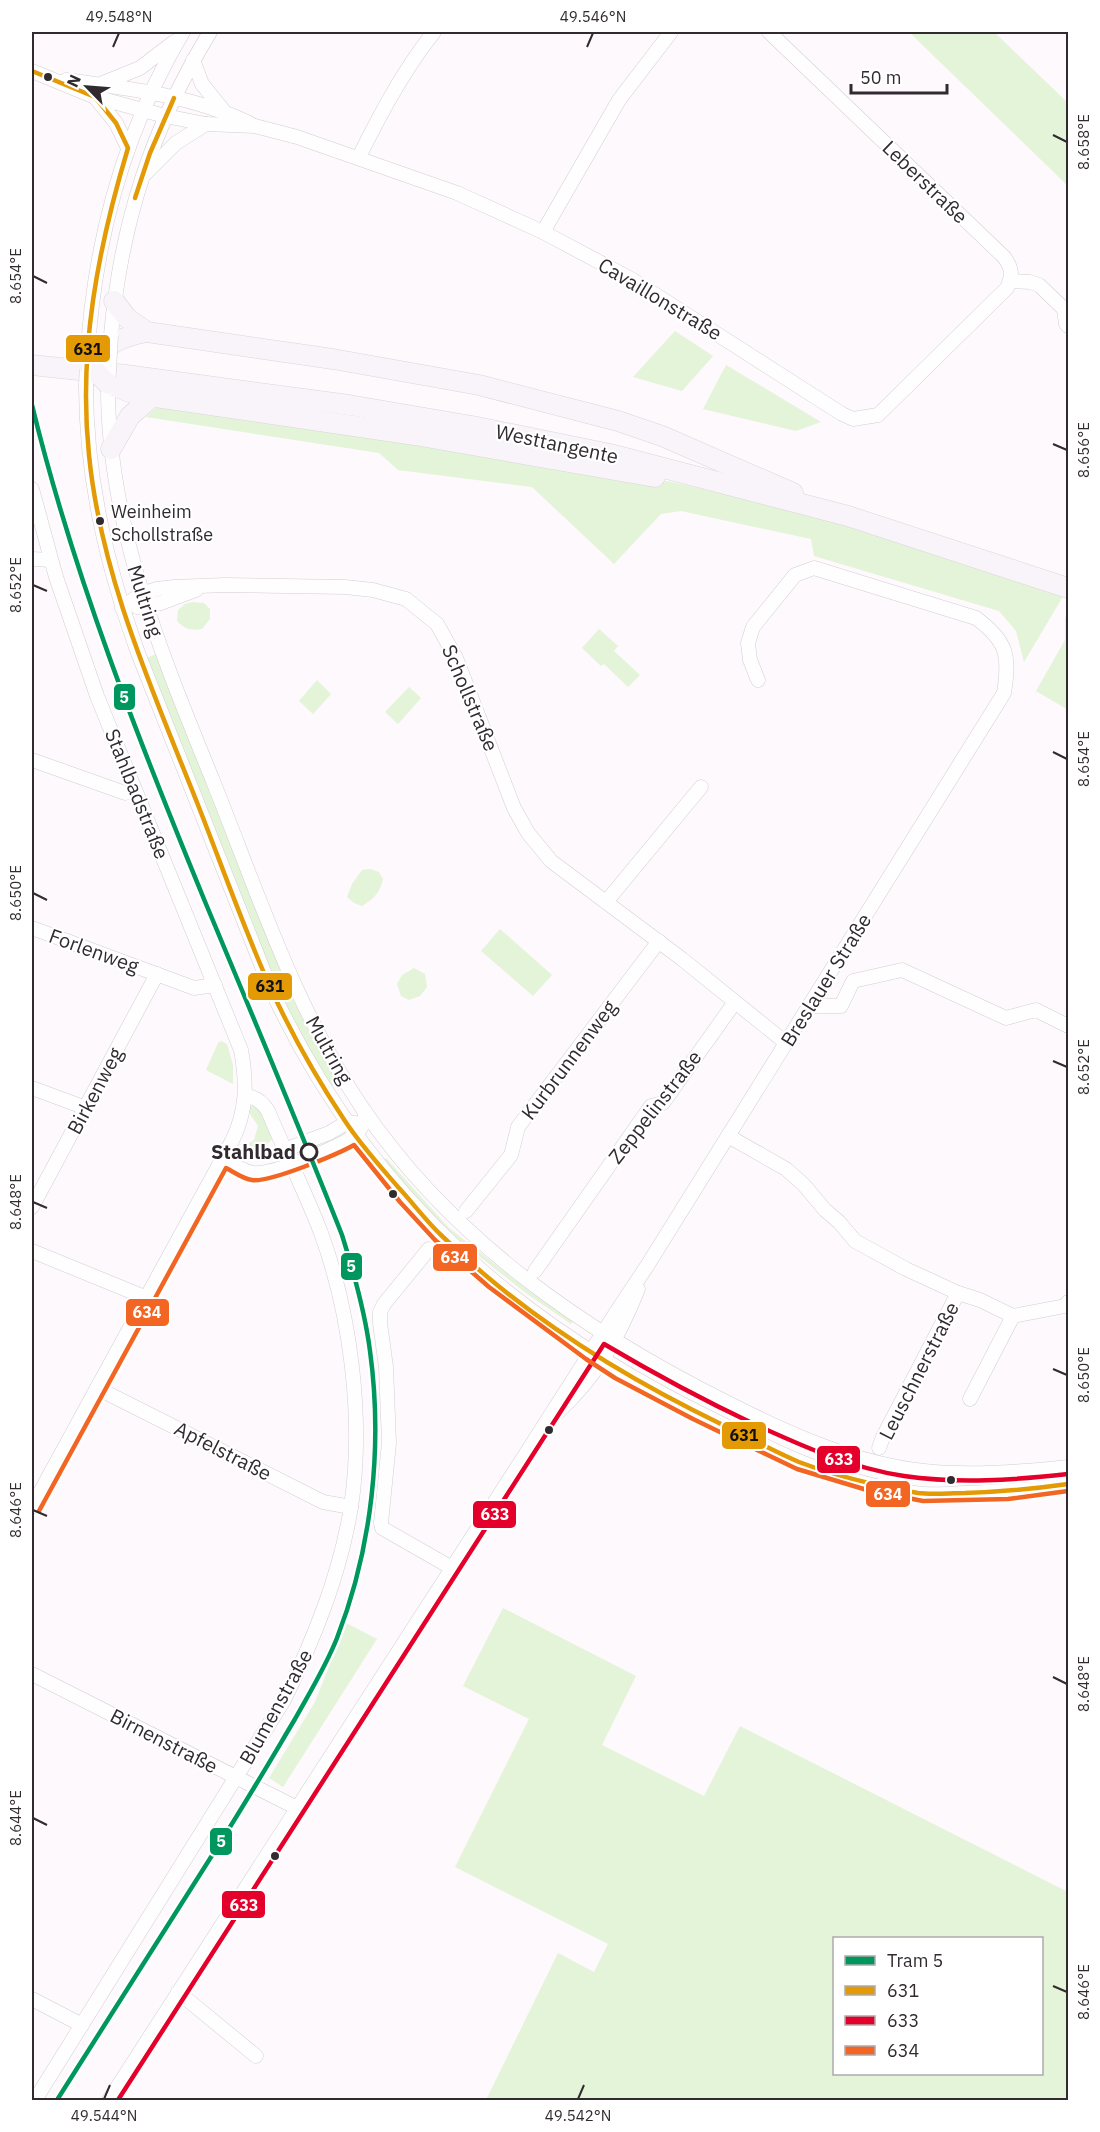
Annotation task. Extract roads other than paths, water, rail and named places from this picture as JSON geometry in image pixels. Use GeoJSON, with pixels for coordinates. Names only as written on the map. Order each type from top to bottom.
{"type":"FeatureCollection","features":[{"type":"Feature","properties":{"kind":"main road"},"geometry":{"type":"LineString","coordinates":[[114,301],[127,318],[147,332]]}},
{"type":"Feature","properties":{"kind":"main road"},"geometry":{"type":"LineString","coordinates":[[734,488],[619,472],[414,435],[152,397],[112,387],[87,363],[115,338],[147,332],[479,385],[618,421],[662,436],[848,516]]}},
{"type":"Feature","properties":{"kind":"main road","name":"Westtangente"},"geometry":{"type":"LineString","coordinates":[[32,365],[261,392],[472,426],[610,454],[848,516],[1068,588]]}},
{"type":"Feature","properties":{"kind":"main road"},"geometry":{"type":"LineString","coordinates":[[111,449],[130,416],[152,397]]}},
{"type":"Feature","properties":{"kind":"street","name":"Multring"},"geometry":{"type":"LineString","coordinates":[[210,32],[165,116],[141,177],[129,218],[114,301],[111,449],[117,496],[143,600],[291,979],[327,1051],[365,1111],[390,1144],[456,1219],[533,1286],[615,1342],[744,1411],[813,1444],[854,1457],[926,1471],[1002,1473],[1068,1467]]}},
{"type":"Feature","properties":{"kind":"street"},"geometry":{"type":"LineString","coordinates":[[359,157],[372,129],[418,53],[434,32]]}},
{"type":"Feature","properties":{"kind":"street"},"geometry":{"type":"LineString","coordinates":[[543,232],[619,100],[671,32]]}},
{"type":"Feature","properties":{"kind":"street","name":"Leberstraße"},"geometry":{"type":"LineString","coordinates":[[769,32],[1004,257],[1010,266],[1012,274],[1010,281]]}},
{"type":"Feature","properties":{"kind":"street","name":"Multring"},"geometry":{"type":"LineString","coordinates":[[181,34],[143,110],[128,148],[103,231],[88,332],[86,386],[88,452],[95,499],[122,608],[270,987],[297,1042],[346,1123],[390,1144]]}},
{"type":"Feature","properties":{"kind":"street","name":"Cavaillonstraße"},"geometry":{"type":"LineString","coordinates":[[101,84],[140,68],[181,34]]}},
{"type":"Feature","properties":{"kind":"street","name":"Cavaillonstraße"},"geometry":{"type":"LineString","coordinates":[[193,60],[202,84],[223,110]]}},
{"type":"Feature","properties":{"kind":"street","name":"Cavaillonstraße"},"geometry":{"type":"LineString","coordinates":[[32,71],[95,97],[165,116],[206,124],[255,126],[297,136],[457,193],[543,232],[635,282],[853,419],[878,415],[888,407],[1007,288],[1010,281]]}},
{"type":"Feature","properties":{"kind":"street","name":"Cavaillonstraße"},"geometry":{"type":"LineString","coordinates":[[49,77],[174,98],[223,110],[255,126]]}},
{"type":"Feature","properties":{"kind":"street","name":"Cavaillonstraße"},"geometry":{"type":"LineString","coordinates":[[95,97],[116,123],[128,148]]}},
{"type":"Feature","properties":{"kind":"street"},"geometry":{"type":"LineString","coordinates":[[141,177],[176,142],[206,124]]}},
{"type":"Feature","properties":{"kind":"street"},"geometry":{"type":"LineString","coordinates":[[1010,281],[1039,285],[1064,309],[1068,326]]}},
{"type":"Feature","properties":{"kind":"street","name":"Stahlbadstraße"},"geometry":{"type":"LineString","coordinates":[[32,489],[51,560],[97,696],[241,1050],[246,1096],[239,1127],[223,1158],[32,1507]]}},
{"type":"Feature","properties":{"kind":"street"},"geometry":{"type":"LineString","coordinates":[[32,559],[51,560]]}},
{"type":"Feature","properties":{"kind":"street","name":"Breslauer Straße"},"geometry":{"type":"LineString","coordinates":[[109,2100],[647,1266],[1004,693],[1008,667],[1003,646],[991,630],[976,618],[814,568],[795,575],[753,627],[748,643],[750,660],[758,680]]}},
{"type":"Feature","properties":{"kind":"street","name":"Schollstraße"},"geometry":{"type":"LineString","coordinates":[[122,608],[143,600],[204,587],[225,585],[345,587],[374,590],[406,599],[437,624],[456,658],[514,807],[528,832],[551,861],[659,941],[786,1043]]}},
{"type":"Feature","properties":{"kind":"street"},"geometry":{"type":"LineString","coordinates":[[32,760],[125,793],[134,790]]}},
{"type":"Feature","properties":{"kind":"street"},"geometry":{"type":"LineString","coordinates":[[606,902],[701,787]]}},
{"type":"Feature","properties":{"kind":"street","name":"Forlenweg"},"geometry":{"type":"LineString","coordinates":[[32,928],[195,988],[215,985]]}},
{"type":"Feature","properties":{"kind":"street","name":"Kurbrunnenweg"},"geometry":{"type":"LineString","coordinates":[[466,1211],[511,1155],[518,1127],[659,941]]}},
{"type":"Feature","properties":{"kind":"street"},"geometry":{"type":"LineString","coordinates":[[809,1006],[841,1005],[853,981],[902,970],[1006,1018],[1036,1010],[1068,1026]]}},
{"type":"Feature","properties":{"kind":"street","name":"Birkenweg"},"geometry":{"type":"LineString","coordinates":[[32,1207],[157,974]]}},
{"type":"Feature","properties":{"kind":"street","name":"Zeppelinstraße"},"geometry":{"type":"LineString","coordinates":[[535,1271],[651,1106],[663,1103],[735,1002]]}},
{"type":"Feature","properties":{"kind":"street"},"geometry":{"type":"LineString","coordinates":[[32,1088],[86,1108]]}},
{"type":"Feature","properties":{"kind":"street","name":"Blumenstraße"},"geometry":{"type":"LineString","coordinates":[[35,2100],[284,1700],[306,1656],[322,1616],[338,1566],[351,1507],[356,1437],[352,1364],[339,1294],[321,1233],[264,1104],[255,1098],[246,1096]]}},
{"type":"Feature","properties":{"kind":"street"},"geometry":{"type":"LineString","coordinates":[[223,1158],[250,1173],[261,1173],[291,1164],[337,1146],[359,1131],[365,1111]]}},
{"type":"Feature","properties":{"kind":"street"},"geometry":{"type":"LineString","coordinates":[[284,1150],[328,1133],[346,1123]]}},
{"type":"Feature","properties":{"kind":"street","name":"Multring"},"geometry":{"type":"LineString","coordinates":[[359,1131],[406,1197],[441,1235],[493,1281],[590,1353],[696,1412],[800,1462],[849,1478],[924,1494],[1008,1492],[1068,1484]]}},
{"type":"Feature","properties":{"kind":"street","name":"Leuschnerstraße"},"geometry":{"type":"LineString","coordinates":[[728,1136],[786,1169],[855,1240],[916,1274],[980,1300],[1012,1316]]}},
{"type":"Feature","properties":{"kind":"street"},"geometry":{"type":"LineString","coordinates":[[429,1249],[380,1312],[386,1367],[389,1443],[381,1523],[382,1528],[452,1569]]}},
{"type":"Feature","properties":{"kind":"street"},"geometry":{"type":"LineString","coordinates":[[32,1251],[147,1298]]}},
{"type":"Feature","properties":{"kind":"street","name":"Breslauer Straße"},"geometry":{"type":"LineString","coordinates":[[546,1424],[573,1399],[603,1361],[615,1342],[647,1266]]}},
{"type":"Feature","properties":{"kind":"street","name":"Leuschnerstraße"},"geometry":{"type":"LineString","coordinates":[[879,1448],[958,1293]]}},
{"type":"Feature","properties":{"kind":"street"},"geometry":{"type":"LineString","coordinates":[[970,1399],[1012,1316],[1065,1306],[1068,1302]]}},
{"type":"Feature","properties":{"kind":"street","name":"Apfelstraße"},"geometry":{"type":"LineString","coordinates":[[98,1388],[323,1502],[351,1507]]}},
{"type":"Feature","properties":{"kind":"street","name":"Birnenstraße"},"geometry":{"type":"LineString","coordinates":[[32,1674],[297,1808]]}},
{"type":"Feature","properties":{"kind":"street"},"geometry":{"type":"LineString","coordinates":[[178,1992],[256,2056]]}},
{"type":"Feature","properties":{"kind":"street"},"geometry":{"type":"LineString","coordinates":[[32,1999],[82,2025]]}},
{"type":"Feature","properties":{"kind":"tram line","name":"5"},"geometry":{"type":"LineString","coordinates":[[32,405],[67,533],[133,720],[342,1235],[359,1293],[368,1336],[374,1387],[375,1423],[372,1496],[359,1569],[349,1604],[328,1659],[238,1814],[57,2100]]}},
{"type":"Feature","properties":{"kind":"place","name":"Weinheim Schollstraße"},"geometry":{"type":"Point","coordinates":[100,521]}},
{"type":"Feature","properties":{"kind":"place","name":"Stahlbad"},"geometry":{"type":"Point","coordinates":[309,1152]}}]}
